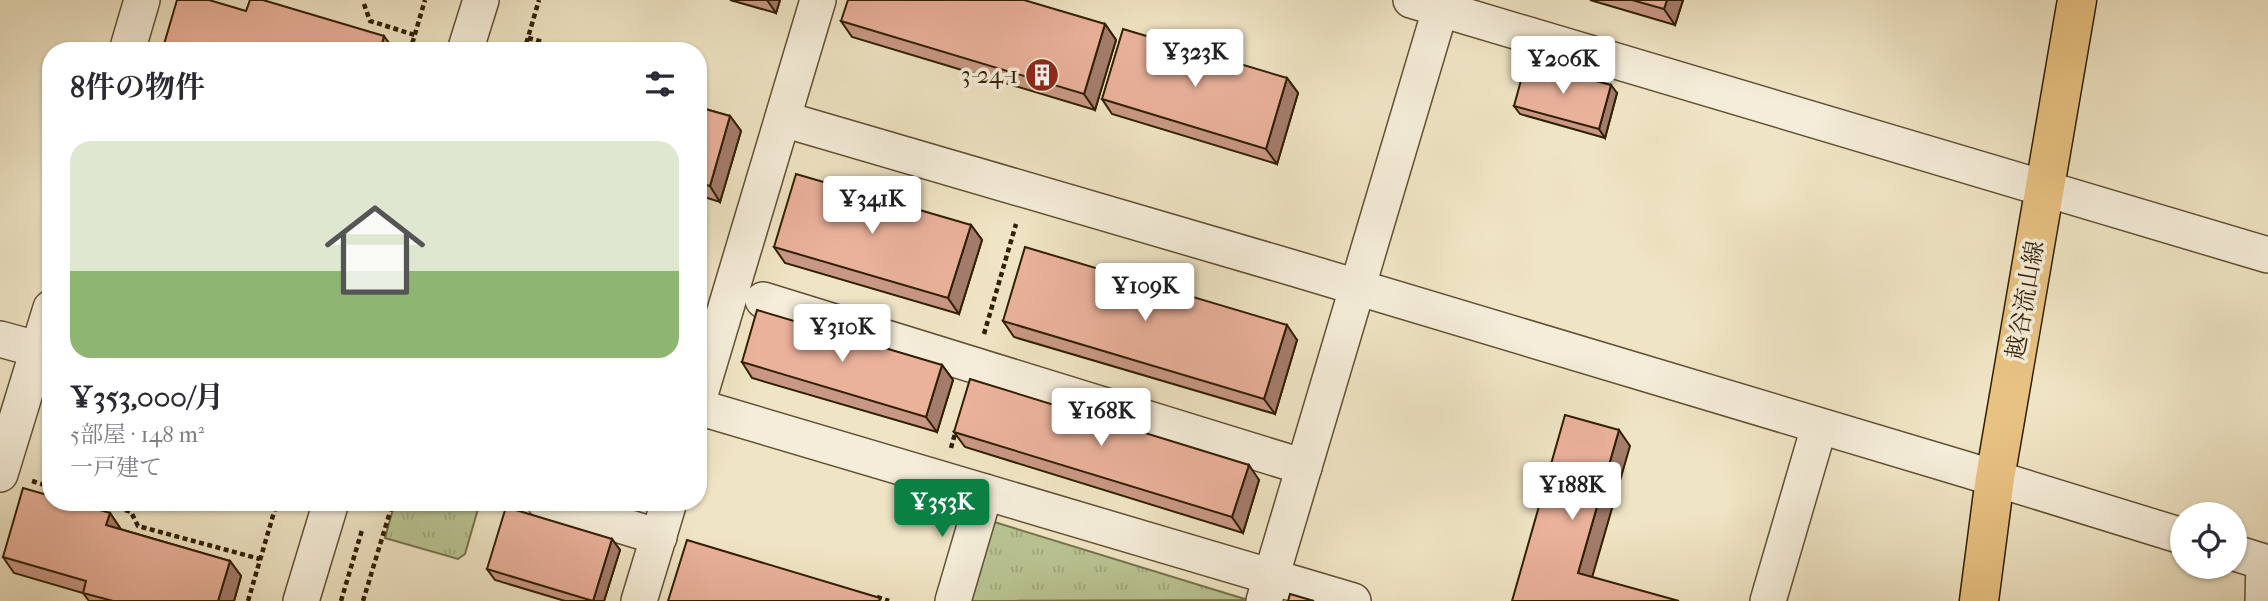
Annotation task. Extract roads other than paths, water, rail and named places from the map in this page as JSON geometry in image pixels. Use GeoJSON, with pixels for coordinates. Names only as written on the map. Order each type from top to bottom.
{"type":"FeatureCollection","features":[{"type":"Feature","properties":{"kind":"main road","name":"越谷流山線"},"geometry":{"type":"LineString","coordinates":[[1979,601],[1995,478],[2077,0]]}},
{"type":"Feature","properties":{"kind":"street"},"geometry":{"type":"LineString","coordinates":[[130,42],[142,0]]}},
{"type":"Feature","properties":{"kind":"street"},"geometry":{"type":"LineString","coordinates":[[469,42],[481,0]]}},
{"type":"Feature","properties":{"kind":"street"},"geometry":{"type":"LineString","coordinates":[[707,371],[818,0]]}},
{"type":"Feature","properties":{"kind":"street"},"geometry":{"type":"LineString","coordinates":[[1268,589],[1357,288],[1431,3],[2268,255]]}},
{"type":"Feature","properties":{"kind":"street"},"geometry":{"type":"LineString","coordinates":[[783,119],[2170,532]]}},
{"type":"Feature","properties":{"kind":"street"},"geometry":{"type":"LineString","coordinates":[[762,300],[1304,467]]}},
{"type":"Feature","properties":{"kind":"street"},"geometry":{"type":"LineString","coordinates":[[0,339],[42,351]]}},
{"type":"Feature","properties":{"kind":"street"},"geometry":{"type":"LineString","coordinates":[[0,474],[42,360]]}},
{"type":"Feature","properties":{"kind":"street"},"geometry":{"type":"LineString","coordinates":[[707,410],[985,492],[1268,589],[1353,601]]}},
{"type":"Feature","properties":{"kind":"street"},"geometry":{"type":"LineString","coordinates":[[1768,601],[1819,427]]}},
{"type":"Feature","properties":{"kind":"street"},"geometry":{"type":"LineString","coordinates":[[953,601],[985,492]]}},
{"type":"Feature","properties":{"kind":"street"},"geometry":{"type":"LineString","coordinates":[[301,601],[328,511]]}},
{"type":"Feature","properties":{"kind":"street"},"geometry":{"type":"LineString","coordinates":[[574,511],[659,537]]}},
{"type":"Feature","properties":{"kind":"street"},"geometry":{"type":"LineString","coordinates":[[639,601],[666,511]]}},
{"type":"Feature","properties":{"kind":"street"},"geometry":{"type":"LineString","coordinates":[[2256,559],[2263,601]]}},
{"type":"Feature","properties":{"kind":"place","name":"3-24-1"},"geometry":{"type":"Point","coordinates":[1042,75]}}]}
